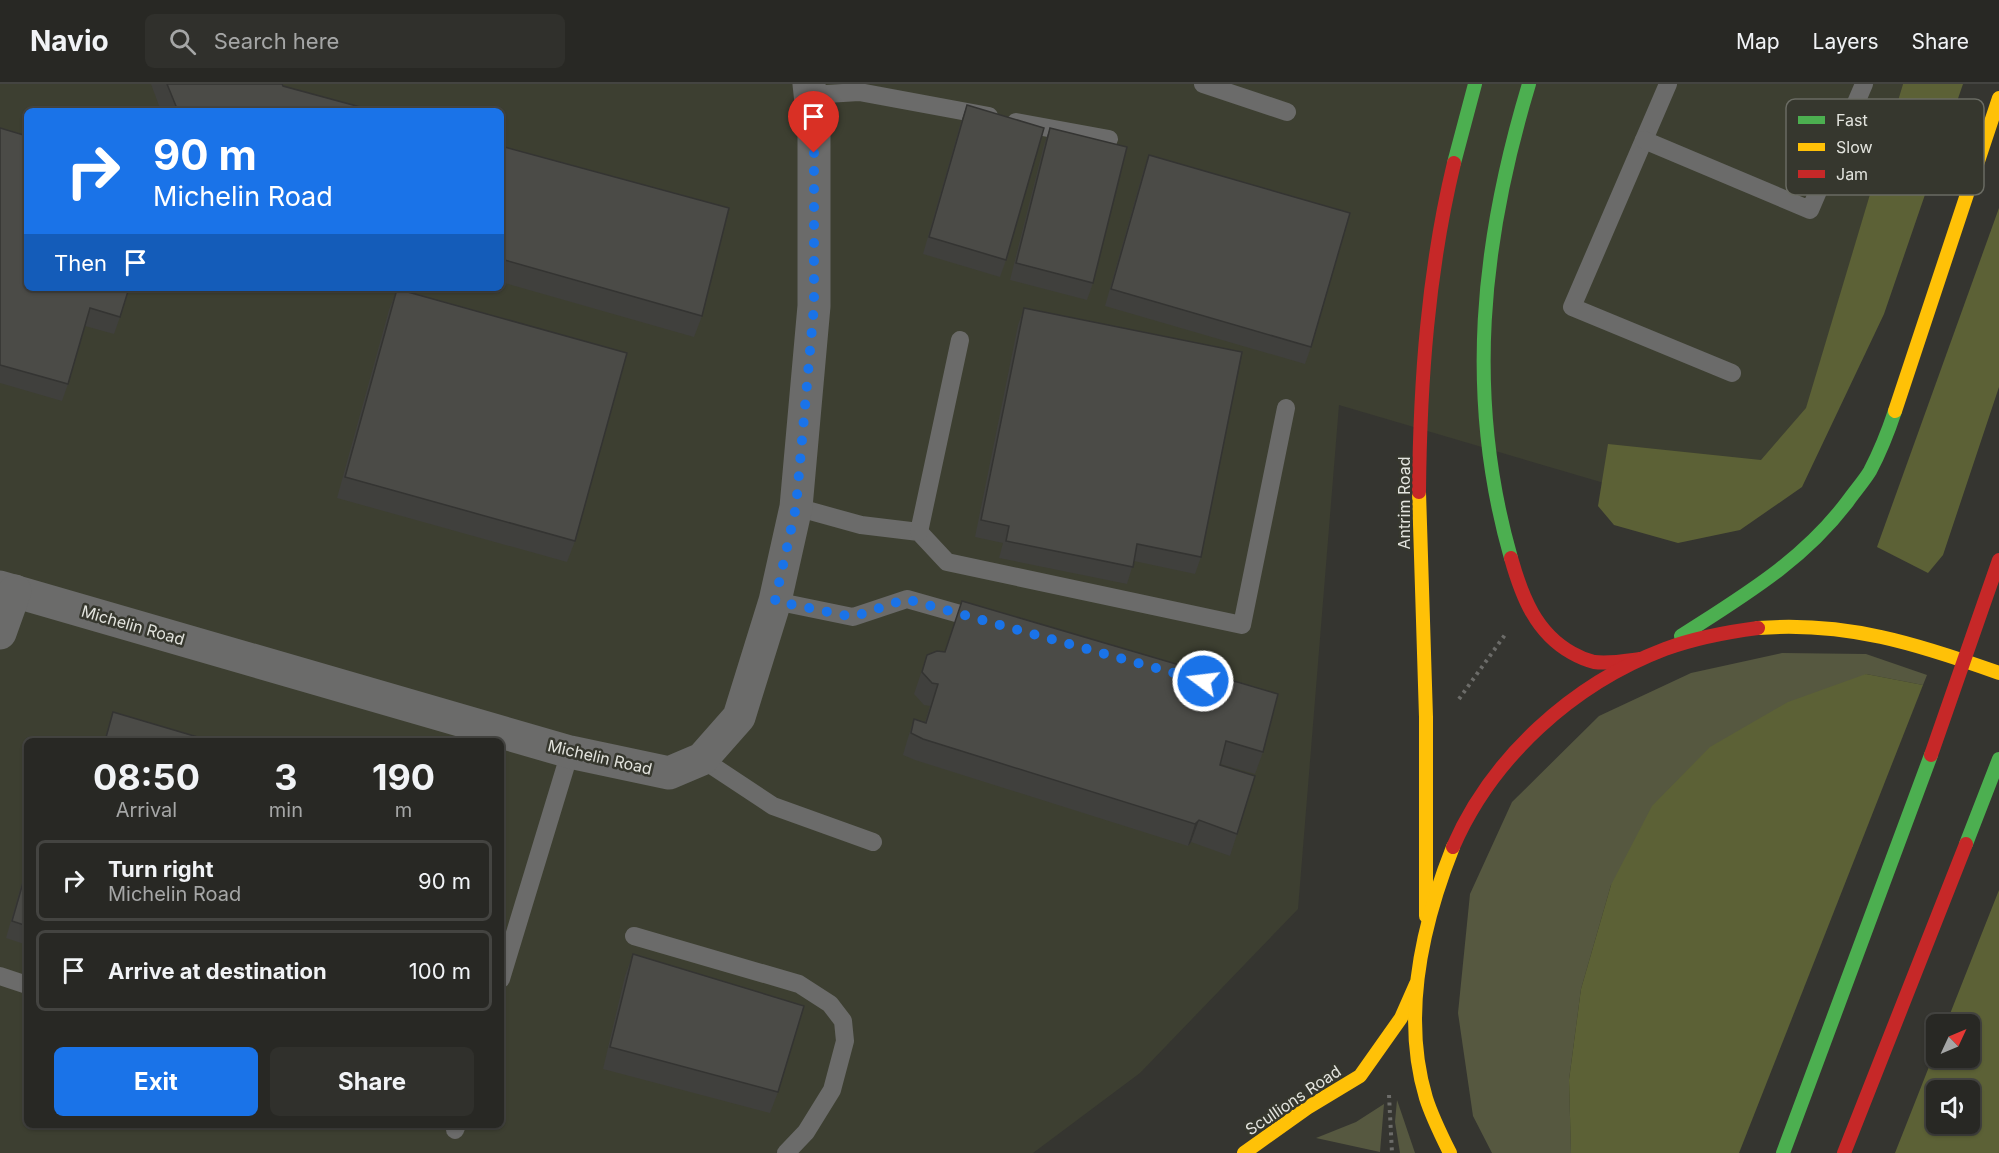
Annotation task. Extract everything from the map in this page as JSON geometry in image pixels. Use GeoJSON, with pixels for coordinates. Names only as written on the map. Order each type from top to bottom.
{"type":"FeatureCollection","features":[{"type":"Feature","properties":{"kind":"main road","name":"Antrim Road"},"geometry":{"type":"LineString","coordinates":[[1426,927],[1426,744],[1419,501],[1421,397],[1438,229],[1449,176],[1475,84]]}},
{"type":"Feature","properties":{"kind":"main road"},"geometry":{"type":"LineString","coordinates":[[1529,84],[1516,122],[1502,180],[1488,273],[1483,356],[1485,419],[1494,483],[1508,550],[1527,604],[1538,626],[1557,645],[1586,660],[1608,663],[1640,659]]}},
{"type":"Feature","properties":{"kind":"main road"},"geometry":{"type":"LineString","coordinates":[[1984,143],[1999,98]]}},
{"type":"Feature","properties":{"kind":"main road"},"geometry":{"type":"LineString","coordinates":[[1654,653],[1767,580],[1810,545],[1838,514],[1869,472],[1887,434],[1967,195]]}},
{"type":"Feature","properties":{"kind":"main road"},"geometry":{"type":"LineString","coordinates":[[1783,1153],[1931,755],[1999,560]]}},
{"type":"Feature","properties":{"kind":"main road"},"geometry":{"type":"LineString","coordinates":[[1450,1153],[1424,1092],[1414,1040],[1416,984],[1426,927],[1452,849],[1470,811],[1493,778],[1522,744],[1556,712],[1593,686],[1654,653],[1711,636],[1760,628],[1802,626],[1846,628],[1884,635],[1999,673]]}},
{"type":"Feature","properties":{"kind":"main road"},"geometry":{"type":"LineString","coordinates":[[1844,1153],[1999,759]]}},
{"type":"Feature","properties":{"kind":"main road","name":"Scullions Road"},"geometry":{"type":"LineString","coordinates":[[1244,1153],[1307,1108],[1360,1076],[1401,1018],[1416,984]]}},
{"type":"Feature","properties":{"kind":"street","name":"Michelin Road"},"geometry":{"type":"LineString","coordinates":[[8,589],[570,752],[669,773],[702,759],[739,717],[775,601],[796,507],[814,306],[814,131],[810,90]]}},
{"type":"Feature","properties":{"kind":"street"},"geometry":{"type":"LineString","coordinates":[[0,633],[8,589]]}},
{"type":"Feature","properties":{"kind":"lane"},"geometry":{"type":"LineString","coordinates":[[1203,84],[1287,112]]}},
{"type":"Feature","properties":{"kind":"lane"},"geometry":{"type":"LineString","coordinates":[[1668,84],[1572,307],[1732,373]]}},
{"type":"Feature","properties":{"kind":"lane"},"geometry":{"type":"LineString","coordinates":[[1858,99],[1864,84]]}},
{"type":"Feature","properties":{"kind":"lane"},"geometry":{"type":"LineString","coordinates":[[810,90],[859,92],[1109,139]]}},
{"type":"Feature","properties":{"kind":"lane"},"geometry":{"type":"LineString","coordinates":[[1644,140],[1810,210],[1816,195]]}},
{"type":"Feature","properties":{"kind":"lane"},"geometry":{"type":"LineString","coordinates":[[919,532],[960,340]]}},
{"type":"Feature","properties":{"kind":"lane"},"geometry":{"type":"LineString","coordinates":[[796,507],[861,525],[919,532],[947,562],[1242,625],[1286,408]]}},
{"type":"Feature","properties":{"kind":"lane"},"geometry":{"type":"LineString","coordinates":[[775,601],[853,617],[906,599],[998,624]]}},
{"type":"Feature","properties":{"kind":"lane"},"geometry":{"type":"LineString","coordinates":[[504,969],[570,752]]}},
{"type":"Feature","properties":{"kind":"lane"},"geometry":{"type":"LineString","coordinates":[[702,759],[773,806],[873,842]]}},
{"type":"Feature","properties":{"kind":"lane"},"geometry":{"type":"LineString","coordinates":[[634,936],[799,984],[830,1004],[843,1021],[845,1041],[832,1090],[806,1132],[786,1153]]}},
{"type":"Feature","properties":{"kind":"lane"},"geometry":{"type":"LineString","coordinates":[[0,976],[24,984]]}},
{"type":"Feature","properties":{"kind":"path"},"geometry":{"type":"LineString","coordinates":[[1426,744],[1527,604]]}},
{"type":"Feature","properties":{"kind":"path"},"geometry":{"type":"LineString","coordinates":[[1366,1066],[1389,1095],[1392,1153]]}},
{"type":"Feature","properties":{"kind":"shaded area"},"geometry":{"type":"Polygon","coordinates":[[[0,84],[1903,84],[1899,99],[1786,99],[1786,195],[1870,195],[1787,474],[1662,500],[1339,405],[1298,909],[1140,1073],[1033,1153],[0,1153],[0,84]]]}},
{"type":"Feature","properties":{"kind":"shaded area"},"geometry":{"type":"Polygon","coordinates":[[[1782,653],[1866,654],[1927,675],[1923,685],[1866,674],[1611,885],[1581,989],[1569,1080],[1571,1153],[1492,1153],[1473,1116],[1458,1013],[1470,894],[1512,802],[1599,716],[1691,673],[1782,653]]]}},
{"type":"Feature","properties":{"kind":"shaded area"},"geometry":{"type":"Polygon","coordinates":[[[1397,1100],[1415,1153],[1400,1153],[1395,1122],[1397,1100]]]}},
{"type":"Feature","properties":{"kind":"shaded area"},"geometry":{"type":"Polygon","coordinates":[[[1384,1104],[1380,1152],[1316,1138],[1356,1122],[1384,1104]]]}},
{"type":"Feature","properties":{"kind":"green space"},"geometry":{"type":"Polygon","coordinates":[[[1903,84],[1963,84],[1958,99],[1899,99],[1903,84]]]}},
{"type":"Feature","properties":{"kind":"green space"},"geometry":{"type":"Polygon","coordinates":[[[1870,195],[1925,195],[1884,314],[1802,487],[1740,530],[1678,543],[1614,525],[1598,506],[1608,444],[1761,460],[1806,408],[1870,195]]]}},
{"type":"Feature","properties":{"kind":"green space"},"geometry":{"type":"Polygon","coordinates":[[[1999,208],[1999,387],[1943,555],[1928,573],[1877,547],[1999,208]]]}},
{"type":"Feature","properties":{"kind":"green space"},"geometry":{"type":"Polygon","coordinates":[[[1866,674],[1923,685],[1739,1153],[1571,1153],[1569,1080],[1581,989],[1611,885],[1652,806],[1710,747],[1788,702],[1866,674]]]}},
{"type":"Feature","properties":{"kind":"green space"},"geometry":{"type":"Polygon","coordinates":[[[1999,890],[1999,1153],[1895,1153],[1929,1068],[1980,1068],[1980,1014],[1950,1014],[1999,890]]]}},
{"type":"Feature","properties":{"kind":"building"},"geometry":{"type":"Polygon","coordinates":[[[167,84],[282,84],[364,108],[177,108],[167,84]]]}},
{"type":"Feature","properties":{"kind":"building"},"geometry":{"type":"Polygon","coordinates":[[[967,105],[1044,128],[1006,260],[929,237],[967,105]]]}},
{"type":"Feature","properties":{"kind":"building"},"geometry":{"type":"Polygon","coordinates":[[[0,128],[24,135],[24,291],[128,291],[120,317],[90,308],[68,384],[0,365],[0,128]]]}},
{"type":"Feature","properties":{"kind":"building"},"geometry":{"type":"Polygon","coordinates":[[[1050,128],[1127,147],[1093,283],[1016,263],[1050,128]]]}},
{"type":"Feature","properties":{"kind":"building"},"geometry":{"type":"Polygon","coordinates":[[[504,147],[729,208],[702,316],[504,260],[504,147]]]}},
{"type":"Feature","properties":{"kind":"building"},"geometry":{"type":"Polygon","coordinates":[[[1149,155],[1350,213],[1311,347],[1111,289],[1149,155]]]}},
{"type":"Feature","properties":{"kind":"building"},"geometry":{"type":"Polygon","coordinates":[[[396,291],[404,291],[627,353],[575,541],[345,477],[396,291]]]}},
{"type":"Feature","properties":{"kind":"building"},"geometry":{"type":"Polygon","coordinates":[[[1024,308],[1242,352],[1201,557],[1137,544],[1133,567],[1006,541],[1009,526],[981,520],[1024,308]]]}},
{"type":"Feature","properties":{"kind":"building"},"geometry":{"type":"Polygon","coordinates":[[[962,601],[1278,694],[1263,752],[1226,741],[1220,765],[1255,776],[1237,834],[1199,820],[1195,824],[923,739],[911,733],[914,719],[926,723],[938,684],[932,683],[922,672],[927,655],[937,651],[945,652],[962,601]]]}},
{"type":"Feature","properties":{"kind":"building"},"geometry":{"type":"Polygon","coordinates":[[[113,712],[201,738],[106,738],[113,712]]]}},
{"type":"Feature","properties":{"kind":"building"},"geometry":{"type":"Polygon","coordinates":[[[24,879],[24,925],[12,921],[24,879]]]}},
{"type":"Feature","properties":{"kind":"building"},"geometry":{"type":"Polygon","coordinates":[[[633,954],[804,1006],[778,1092],[610,1047],[633,954]]]}},
{"type":"Feature","properties":{"kind":"traffic: fast"},"geometry":{"type":"LineString","coordinates":[[1454,163],[1475,84]]}},
{"type":"Feature","properties":{"kind":"traffic: fast"},"geometry":{"type":"LineString","coordinates":[[1511,558],[1497,498],[1488,438],[1484,379],[1485,320],[1490,261],[1499,202],[1529,84]]}},
{"type":"Feature","properties":{"kind":"traffic: fast"},"geometry":{"type":"LineString","coordinates":[[1681,636],[1771,576],[1812,542],[1848,501],[1870,471],[1895,411]]}},
{"type":"Feature","properties":{"kind":"traffic: fast"},"geometry":{"type":"LineString","coordinates":[[1783,1153],[1931,755]]}},
{"type":"Feature","properties":{"kind":"traffic: fast"},"geometry":{"type":"LineString","coordinates":[[1966,844],[1999,759]]}},
{"type":"Feature","properties":{"kind":"traffic: slow"},"geometry":{"type":"LineString","coordinates":[[1984,143],[1999,98]]}},
{"type":"Feature","properties":{"kind":"traffic: slow"},"geometry":{"type":"LineString","coordinates":[[1895,411],[1967,195]]}},
{"type":"Feature","properties":{"kind":"traffic: slow"},"geometry":{"type":"LineString","coordinates":[[1419,492],[1426,717],[1426,916]]}},
{"type":"Feature","properties":{"kind":"traffic: slow"},"geometry":{"type":"LineString","coordinates":[[1758,628],[1821,628],[1881,637],[1940,653],[1999,673]]}},
{"type":"Feature","properties":{"kind":"traffic: slow"},"geometry":{"type":"LineString","coordinates":[[1450,1153],[1426,1098],[1415,1035],[1415,1003],[1424,939],[1432,907],[1453,847]]}},
{"type":"Feature","properties":{"kind":"traffic: slow"},"geometry":{"type":"LineString","coordinates":[[1244,1153],[1307,1108],[1360,1076],[1401,1018],[1416,984]]}},
{"type":"Feature","properties":{"kind":"traffic: jam"},"geometry":{"type":"LineString","coordinates":[[1419,492],[1421,409],[1427,326],[1438,244],[1454,163]]}},
{"type":"Feature","properties":{"kind":"traffic: jam"},"geometry":{"type":"LineString","coordinates":[[1511,558],[1532,613],[1559,645],[1577,656],[1594,662],[1640,659]]}},
{"type":"Feature","properties":{"kind":"traffic: jam"},"geometry":{"type":"LineString","coordinates":[[1931,755],[1999,560]]}},
{"type":"Feature","properties":{"kind":"traffic: jam"},"geometry":{"type":"LineString","coordinates":[[1453,847],[1470,814],[1490,783],[1513,754],[1539,727],[1568,703],[1631,664],[1665,649],[1711,636],[1758,628]]}},
{"type":"Feature","properties":{"kind":"traffic: jam"},"geometry":{"type":"LineString","coordinates":[[1844,1153],[1966,844]]}},
{"type":"Feature","properties":{"kind":"route"},"geometry":{"type":"LineString","coordinates":[[814,153],[814,306],[796,507],[775,601],[853,617],[906,599],[1203,681]]}}]}
